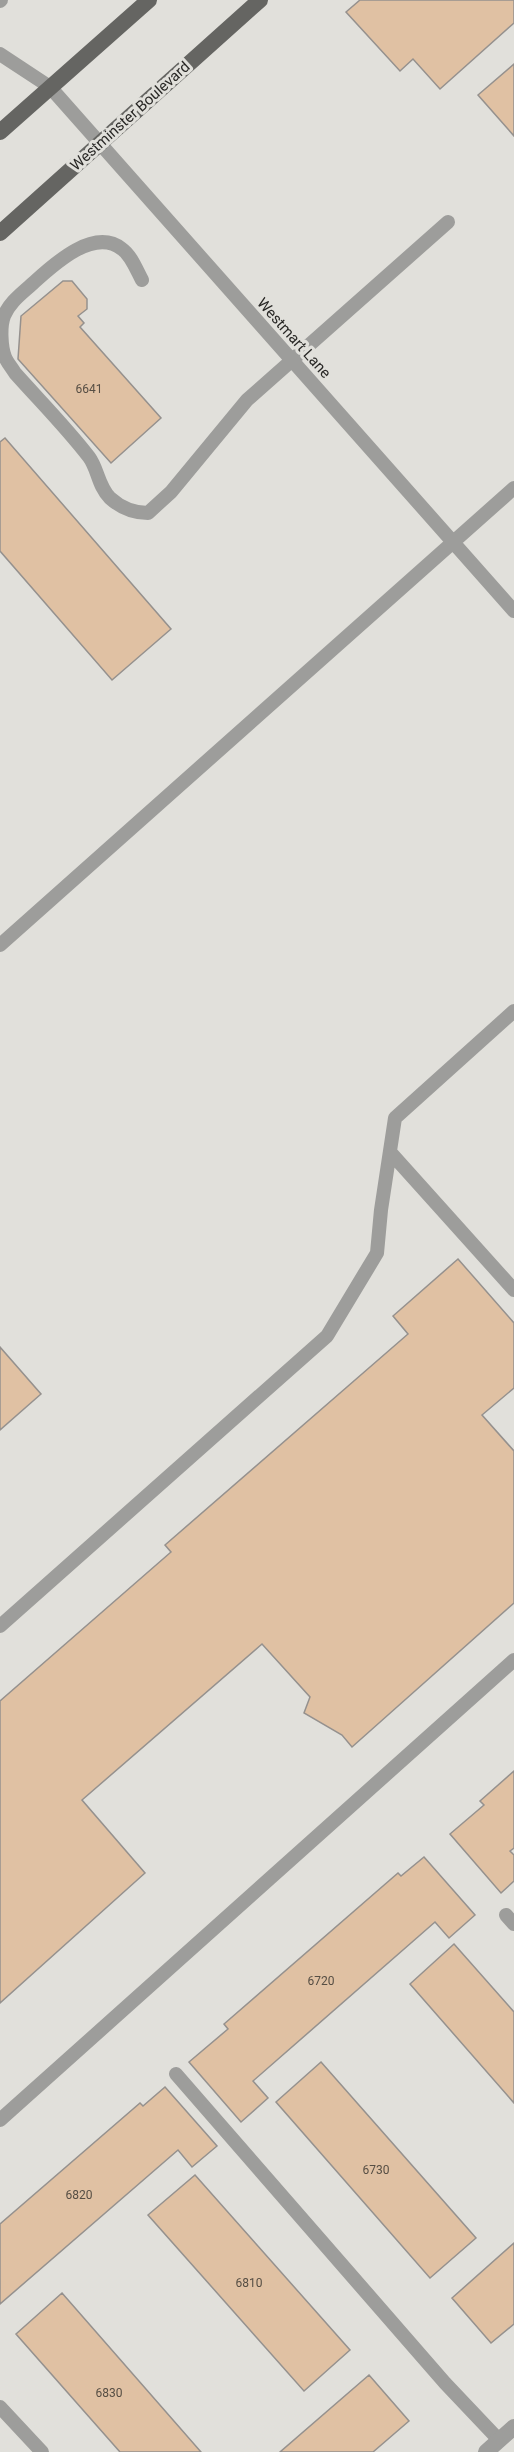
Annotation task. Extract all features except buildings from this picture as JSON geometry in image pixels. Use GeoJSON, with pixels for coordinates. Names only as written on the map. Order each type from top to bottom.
{"type":"FeatureCollection","features":[{"type":"Feature","properties":{"kind":"main road"},"geometry":{"type":"LineString","coordinates":[[0,132],[149,0]]}},
{"type":"Feature","properties":{"kind":"main road","name":"Westminster Boulevard"},"geometry":{"type":"LineString","coordinates":[[0,233],[260,0]]}},
{"type":"Feature","properties":{"kind":"street"},"geometry":{"type":"LineString","coordinates":[[486,2452],[514,2427]]}},
{"type":"Feature","properties":{"kind":"lane","name":"Westmart Lane"},"geometry":{"type":"LineString","coordinates":[[0,54],[50,87],[514,611]]}},
{"type":"Feature","properties":{"kind":"lane"},"geometry":{"type":"LineString","coordinates":[[142,280],[123,249],[109,243],[95,243],[72,251],[14,301],[3,317],[2,336],[5,357],[15,372],[91,459],[107,495],[121,507],[138,513],[148,513],[171,492],[231,417],[448,222]]}},
{"type":"Feature","properties":{"kind":"lane"},"geometry":{"type":"LineString","coordinates":[[0,945],[514,488]]}},
{"type":"Feature","properties":{"kind":"lane"},"geometry":{"type":"LineString","coordinates":[[0,1626],[327,1335],[377,1253],[395,1118],[514,1011]]}},
{"type":"Feature","properties":{"kind":"lane"},"geometry":{"type":"LineString","coordinates":[[390,1152],[514,1290]]}},
{"type":"Feature","properties":{"kind":"lane"},"geometry":{"type":"LineString","coordinates":[[0,2120],[514,1660]]}},
{"type":"Feature","properties":{"kind":"lane"},"geometry":{"type":"LineString","coordinates":[[176,2074],[445,2383],[499,2440]]}},
{"type":"Feature","properties":{"kind":"lane"},"geometry":{"type":"LineString","coordinates":[[0,2407],[42,2452]]}}]}
